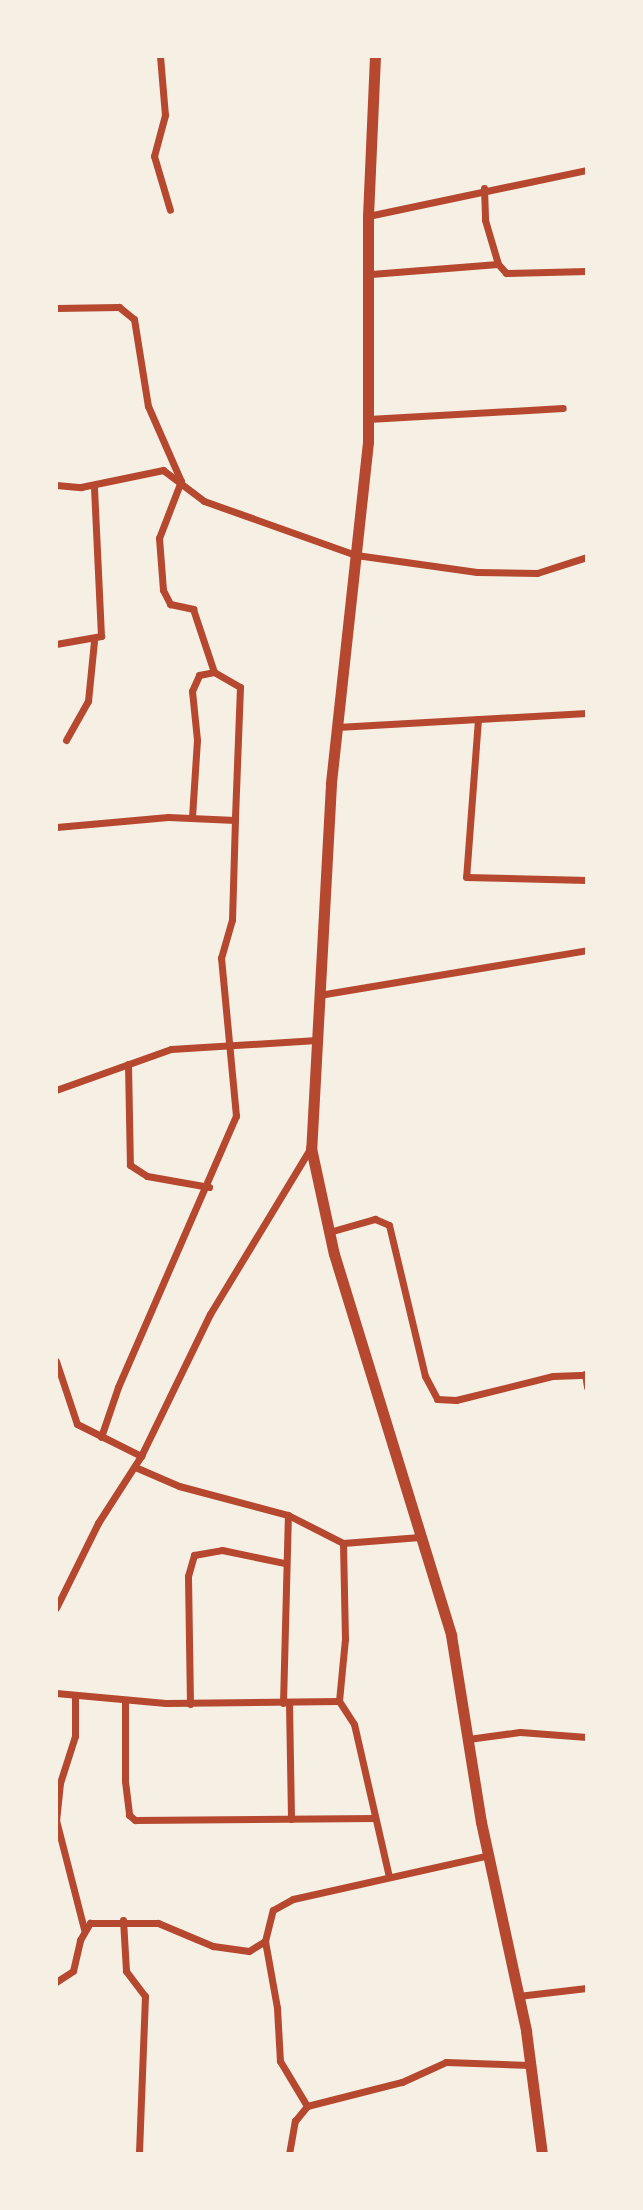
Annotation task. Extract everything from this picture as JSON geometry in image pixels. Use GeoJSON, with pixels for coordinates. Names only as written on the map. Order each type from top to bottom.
{"type":"FeatureCollection","features":[{"type":"Feature","properties":{"kind":"main road"},"geometry":{"type":"LineString","coordinates":[[375,56],[368,216],[371,274],[368,419],[337,727],[311,1148],[329,1232],[451,1635],[518,1996],[542,2154]]}},
{"type":"Feature","properties":{"kind":"street"},"geometry":{"type":"LineString","coordinates":[[160,56],[165,115],[154,156],[170,210]]}},
{"type":"Feature","properties":{"kind":"street"},"geometry":{"type":"LineString","coordinates":[[368,216],[484,188],[587,170]]}},
{"type":"Feature","properties":{"kind":"street"},"geometry":{"type":"LineString","coordinates":[[484,188],[485,220],[498,264],[510,275],[587,271]]}},
{"type":"Feature","properties":{"kind":"street"},"geometry":{"type":"LineString","coordinates":[[371,274],[498,264]]}},
{"type":"Feature","properties":{"kind":"street"},"geometry":{"type":"LineString","coordinates":[[56,308],[127,310],[137,331],[148,406],[181,481],[159,538],[163,590],[170,604],[187,606],[199,618],[214,672],[240,687],[232,920],[221,958],[236,1116],[209,1187],[118,1387],[101,1437]]}},
{"type":"Feature","properties":{"kind":"street"},"geometry":{"type":"LineString","coordinates":[[368,419],[563,408]]}},
{"type":"Feature","properties":{"kind":"street"},"geometry":{"type":"LineString","coordinates":[[56,485],[94,485],[163,470],[204,501],[356,555],[477,572],[537,573],[587,557]]}},
{"type":"Feature","properties":{"kind":"street"},"geometry":{"type":"LineString","coordinates":[[66,740],[88,701],[94,641],[102,629],[94,485]]}},
{"type":"Feature","properties":{"kind":"street"},"geometry":{"type":"LineString","coordinates":[[56,644],[94,641]]}},
{"type":"Feature","properties":{"kind":"street"},"geometry":{"type":"LineString","coordinates":[[192,817],[197,740],[192,691],[194,680],[214,672]]}},
{"type":"Feature","properties":{"kind":"street"},"geometry":{"type":"LineString","coordinates":[[337,727],[587,713]]}},
{"type":"Feature","properties":{"kind":"street"},"geometry":{"type":"LineString","coordinates":[[478,719],[466,877],[587,880]]}},
{"type":"Feature","properties":{"kind":"street"},"geometry":{"type":"LineString","coordinates":[[56,827],[192,817],[235,820]]}},
{"type":"Feature","properties":{"kind":"street"},"geometry":{"type":"LineString","coordinates":[[319,995],[587,950]]}},
{"type":"Feature","properties":{"kind":"street"},"geometry":{"type":"LineString","coordinates":[[56,1090],[171,1049],[317,1040]]}},
{"type":"Feature","properties":{"kind":"street"},"geometry":{"type":"LineString","coordinates":[[128,1064],[130,1165],[147,1176],[209,1187]]}},
{"type":"Feature","properties":{"kind":"street"},"geometry":{"type":"LineString","coordinates":[[56,1608],[93,1531],[141,1456],[210,1314],[311,1148]]}},
{"type":"Feature","properties":{"kind":"street"},"geometry":{"type":"LineString","coordinates":[[329,1232],[375,1219],[389,1225],[425,1376],[437,1399],[456,1400],[553,1376],[586,1374],[587,1387]]}},
{"type":"Feature","properties":{"kind":"street"},"geometry":{"type":"LineString","coordinates":[[56,1361],[70,1414],[77,1424],[141,1456]]}},
{"type":"Feature","properties":{"kind":"street"},"geometry":{"type":"LineString","coordinates":[[135,1467],[179,1486],[288,1515],[343,1543],[420,1537]]}},
{"type":"Feature","properties":{"kind":"street"},"geometry":{"type":"LineString","coordinates":[[288,1515],[284,1563],[291,1819]]}},
{"type":"Feature","properties":{"kind":"street"},"geometry":{"type":"LineString","coordinates":[[343,1543],[345,1639],[339,1701],[354,1724],[389,1877]]}},
{"type":"Feature","properties":{"kind":"street"},"geometry":{"type":"LineString","coordinates":[[190,1704],[188,1576],[194,1555],[222,1550],[284,1563]]}},
{"type":"Feature","properties":{"kind":"street"},"geometry":{"type":"LineString","coordinates":[[56,1693],[125,1702],[190,1704],[339,1701]]}},
{"type":"Feature","properties":{"kind":"street"},"geometry":{"type":"LineString","coordinates":[[56,1982],[73,1971],[84,1929],[56,1820],[60,1783],[75,1736],[75,1696]]}},
{"type":"Feature","properties":{"kind":"street"},"geometry":{"type":"LineString","coordinates":[[125,1702],[125,1781],[129,1815],[135,1820],[375,1818]]}},
{"type":"Feature","properties":{"kind":"street"},"geometry":{"type":"LineString","coordinates":[[468,1739],[520,1732],[587,1737]]}},
{"type":"Feature","properties":{"kind":"street"},"geometry":{"type":"LineString","coordinates":[[307,2106],[280,2061],[277,2008],[265,1941],[273,1910],[280,1905],[389,1877],[490,1855]]}},
{"type":"Feature","properties":{"kind":"street"},"geometry":{"type":"LineString","coordinates":[[84,1929],[104,1920],[172,1926],[198,1942],[237,1951],[257,1948],[265,1941]]}},
{"type":"Feature","properties":{"kind":"street"},"geometry":{"type":"LineString","coordinates":[[123,1920],[126,1971],[145,1996],[139,2154]]}},
{"type":"Feature","properties":{"kind":"street"},"geometry":{"type":"LineString","coordinates":[[518,1996],[587,1988]]}},
{"type":"Feature","properties":{"kind":"street"},"geometry":{"type":"LineString","coordinates":[[289,2154],[295,2121],[307,2106],[402,2082],[446,2062],[530,2065]]}}]}
